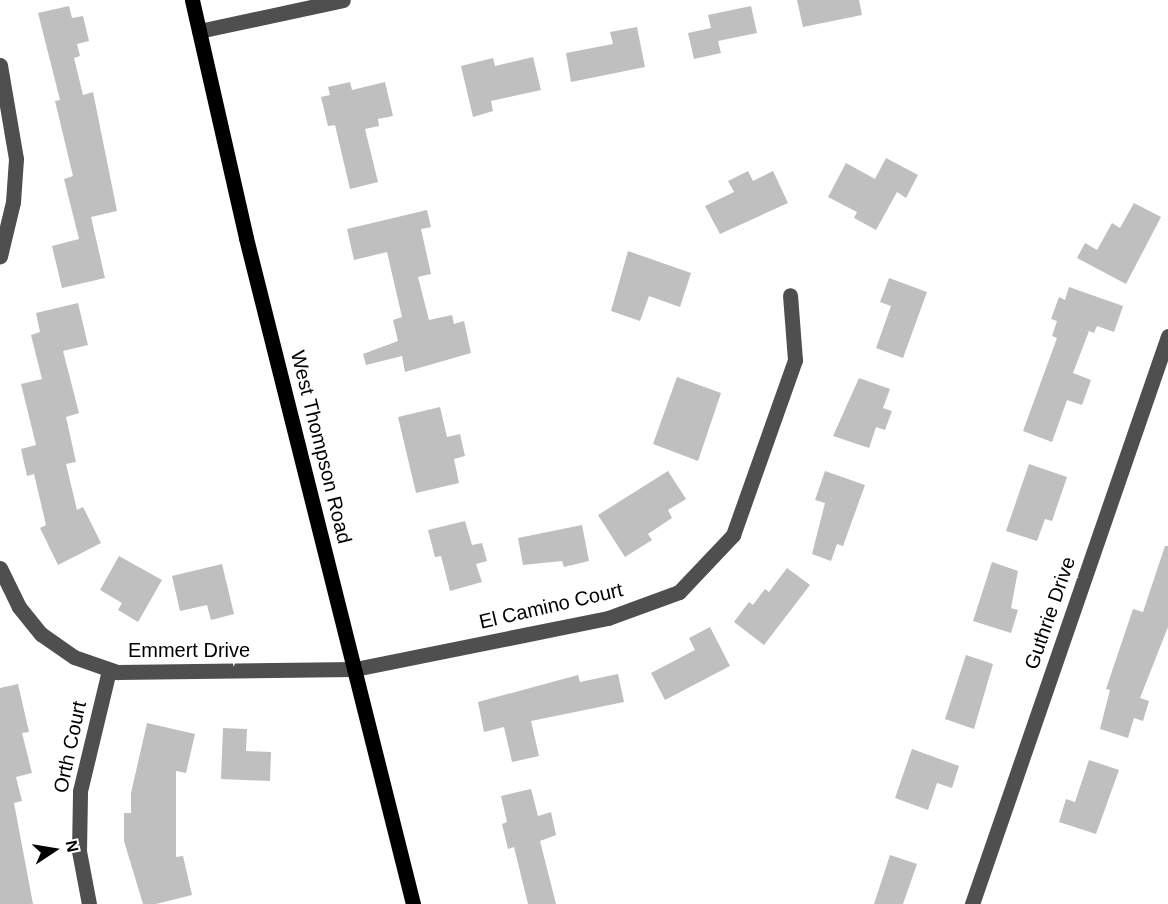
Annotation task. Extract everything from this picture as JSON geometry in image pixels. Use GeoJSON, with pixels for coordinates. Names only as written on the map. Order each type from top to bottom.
{"type":"FeatureCollection","features":[{"type":"Feature","properties":{"kind":"main road","name":"West Thompson Road"},"geometry":{"type":"LineString","coordinates":[[192,0],[246,238],[413,904]]}},
{"type":"Feature","properties":{"kind":"street"},"geometry":{"type":"LineString","coordinates":[[199,31],[343,0]]}},
{"type":"Feature","properties":{"kind":"street"},"geometry":{"type":"LineString","coordinates":[[0,65],[16,159],[13,202],[0,256]]}},
{"type":"Feature","properties":{"kind":"street","name":"El Camino Court"},"geometry":{"type":"LineString","coordinates":[[355,669],[608,618],[679,592],[732,535],[795,360],[790,295]]}},
{"type":"Feature","properties":{"kind":"street","name":"Guthrie Drive"},"geometry":{"type":"LineString","coordinates":[[972,904],[1168,336]]}},
{"type":"Feature","properties":{"kind":"street","name":"Emmert Drive"},"geometry":{"type":"LineString","coordinates":[[0,568],[19,607],[41,634],[65,652],[108,670],[138,673],[355,669]]}},
{"type":"Feature","properties":{"kind":"street","name":"Orth Court"},"geometry":{"type":"LineString","coordinates":[[89,904],[78,851],[80,791],[108,670]]}},
{"type":"Feature","properties":{"kind":"building"},"geometry":{"type":"Polygon","coordinates":[[[797,0],[859,0],[862,15],[803,27],[797,0]]]}},
{"type":"Feature","properties":{"kind":"building"},"geometry":{"type":"Polygon","coordinates":[[[69,6],[72,18],[83,16],[89,41],[77,44],[80,56],[74,58],[83,95],[93,92],[117,211],[91,217],[105,278],[62,288],[52,246],[79,239],[64,179],[73,176],[55,101],[60,100],[38,13],[69,6]]]}},
{"type":"Feature","properties":{"kind":"building"},"geometry":{"type":"Polygon","coordinates":[[[751,6],[757,33],[718,41],[721,53],[694,59],[688,33],[711,28],[708,15],[751,6]]]}},
{"type":"Feature","properties":{"kind":"building"},"geometry":{"type":"Polygon","coordinates":[[[637,27],[645,67],[571,82],[566,53],[613,44],[610,32],[637,27]]]}},
{"type":"Feature","properties":{"kind":"building"},"geometry":{"type":"Polygon","coordinates":[[[533,57],[541,90],[491,101],[493,111],[473,117],[461,66],[493,58],[495,66],[533,57]]]}},
{"type":"Feature","properties":{"kind":"building"},"geometry":{"type":"Polygon","coordinates":[[[350,82],[352,90],[385,82],[393,116],[378,119],[379,126],[365,129],[378,182],[350,189],[335,125],[328,126],[321,97],[330,95],[328,87],[350,82]]]}},
{"type":"Feature","properties":{"kind":"building"},"geometry":{"type":"Polygon","coordinates":[[[886,158],[918,175],[906,198],[897,192],[876,230],[854,218],[857,212],[828,197],[846,163],[875,179],[886,158]]]}},
{"type":"Feature","properties":{"kind":"building"},"geometry":{"type":"Polygon","coordinates":[[[748,171],[753,181],[773,171],[788,203],[720,234],[705,206],[734,192],[728,181],[748,171]]]}},
{"type":"Feature","properties":{"kind":"building"},"geometry":{"type":"Polygon","coordinates":[[[1134,203],[1161,217],[1126,284],[1077,258],[1085,243],[1097,250],[1112,223],[1120,228],[1134,203]]]}},
{"type":"Feature","properties":{"kind":"building"},"geometry":{"type":"Polygon","coordinates":[[[427,210],[431,227],[421,229],[431,274],[418,277],[429,320],[452,315],[454,324],[464,321],[471,353],[405,372],[402,356],[366,365],[363,354],[398,341],[393,320],[402,317],[387,252],[354,260],[347,229],[427,210]]]}},
{"type":"Feature","properties":{"kind":"building"},"geometry":{"type":"Polygon","coordinates":[[[628,251],[691,273],[680,307],[649,296],[640,321],[611,311],[628,251]]]}},
{"type":"Feature","properties":{"kind":"building"},"geometry":{"type":"Polygon","coordinates":[[[889,278],[927,292],[903,358],[876,348],[891,306],[880,302],[889,278]]]}},
{"type":"Feature","properties":{"kind":"building"},"geometry":{"type":"Polygon","coordinates":[[[1069,287],[1123,306],[1114,332],[1097,326],[1094,333],[1089,331],[1073,373],[1091,380],[1082,405],[1067,400],[1052,442],[1023,431],[1057,338],[1052,336],[1057,321],[1051,319],[1059,297],[1065,300],[1069,287]]]}},
{"type":"Feature","properties":{"kind":"building"},"geometry":{"type":"Polygon","coordinates":[[[78,303],[88,345],[63,351],[79,413],[66,417],[76,462],[66,464],[77,510],[83,507],[101,543],[58,565],[40,528],[46,525],[34,474],[27,476],[21,449],[36,445],[21,384],[42,379],[31,335],[40,332],[36,313],[78,303]]]}},
{"type":"Feature","properties":{"kind":"building"},"geometry":{"type":"Polygon","coordinates":[[[677,377],[721,393],[698,461],[653,444],[677,377]]]}},
{"type":"Feature","properties":{"kind":"building"},"geometry":{"type":"Polygon","coordinates":[[[859,378],[890,389],[883,408],[892,411],[885,430],[876,427],[869,448],[833,436],[859,378]]]}},
{"type":"Feature","properties":{"kind":"building"},"geometry":{"type":"Polygon","coordinates":[[[440,407],[447,437],[460,434],[465,456],[454,459],[459,483],[416,493],[398,417],[440,407]]]}},
{"type":"Feature","properties":{"kind":"building"},"geometry":{"type":"Polygon","coordinates":[[[1029,464],[1067,477],[1052,521],[1045,519],[1037,541],[1006,531],[1029,464]]]}},
{"type":"Feature","properties":{"kind":"building"},"geometry":{"type":"Polygon","coordinates":[[[668,471],[686,499],[668,510],[672,518],[648,534],[652,540],[625,557],[598,515],[668,471]]]}},
{"type":"Feature","properties":{"kind":"building"},"geometry":{"type":"Polygon","coordinates":[[[825,471],[865,485],[843,546],[837,544],[831,561],[812,554],[825,503],[815,500],[825,471]]]}},
{"type":"Feature","properties":{"kind":"building"},"geometry":{"type":"Polygon","coordinates":[[[465,521],[472,545],[482,543],[487,561],[476,564],[482,582],[450,591],[441,556],[435,557],[428,530],[465,521]]]}},
{"type":"Feature","properties":{"kind":"building"},"geometry":{"type":"Polygon","coordinates":[[[582,525],[589,561],[564,567],[562,561],[523,565],[518,538],[582,525]]]}},
{"type":"Feature","properties":{"kind":"building"},"geometry":{"type":"Polygon","coordinates":[[[1165,546],[1168,546],[1168,627],[1140,698],[1149,701],[1143,721],[1134,718],[1128,738],[1100,729],[1110,690],[1106,689],[1133,609],[1143,612],[1165,546]]]}},
{"type":"Feature","properties":{"kind":"building"},"geometry":{"type":"Polygon","coordinates":[[[119,556],[162,580],[138,622],[118,610],[122,603],[100,590],[119,556]]]}},
{"type":"Feature","properties":{"kind":"building"},"geometry":{"type":"Polygon","coordinates":[[[992,562],[1018,571],[1011,608],[1018,610],[1011,633],[973,621],[992,562]]]}},
{"type":"Feature","properties":{"kind":"building"},"geometry":{"type":"Polygon","coordinates":[[[222,564],[234,614],[211,620],[207,605],[180,611],[172,576],[222,564]]]}},
{"type":"Feature","properties":{"kind":"building"},"geometry":{"type":"Polygon","coordinates":[[[787,568],[810,585],[764,645],[734,622],[749,602],[753,605],[765,589],[769,592],[787,568]]]}},
{"type":"Feature","properties":{"kind":"building"},"geometry":{"type":"Polygon","coordinates":[[[710,627],[730,666],[665,700],[651,673],[695,650],[689,638],[710,627]]]}},
{"type":"Feature","properties":{"kind":"building"},"geometry":{"type":"Polygon","coordinates":[[[966,655],[993,664],[974,729],[945,719],[966,655]]]}},
{"type":"Feature","properties":{"kind":"building"},"geometry":{"type":"Polygon","coordinates":[[[618,674],[624,702],[531,721],[539,756],[512,762],[504,727],[484,732],[478,702],[578,675],[580,682],[618,674]]]}},
{"type":"Feature","properties":{"kind":"building"},"geometry":{"type":"Polygon","coordinates":[[[18,684],[29,732],[22,733],[32,773],[16,777],[22,801],[14,803],[33,904],[0,904],[0,688],[18,684]]]}},
{"type":"Feature","properties":{"kind":"building"},"geometry":{"type":"Polygon","coordinates":[[[147,723],[195,734],[186,773],[176,771],[176,857],[183,856],[192,895],[156,904],[143,904],[124,841],[124,813],[131,813],[131,793],[147,723]]]}},
{"type":"Feature","properties":{"kind":"building"},"geometry":{"type":"Polygon","coordinates":[[[223,728],[247,729],[246,751],[271,752],[270,781],[221,779],[223,728]]]}},
{"type":"Feature","properties":{"kind":"building"},"geometry":{"type":"Polygon","coordinates":[[[912,749],[959,766],[952,788],[937,783],[928,810],[895,798],[912,749]]]}},
{"type":"Feature","properties":{"kind":"building"},"geometry":{"type":"Polygon","coordinates":[[[1089,760],[1119,770],[1096,834],[1059,822],[1066,799],[1075,802],[1089,760]]]}},
{"type":"Feature","properties":{"kind":"building"},"geometry":{"type":"Polygon","coordinates":[[[531,789],[538,816],[551,812],[556,835],[540,841],[556,904],[528,904],[514,847],[508,849],[502,824],[507,822],[501,796],[531,789]]]}},
{"type":"Feature","properties":{"kind":"building"},"geometry":{"type":"Polygon","coordinates":[[[890,855],[917,864],[903,904],[874,904],[890,855]]]}}]}
